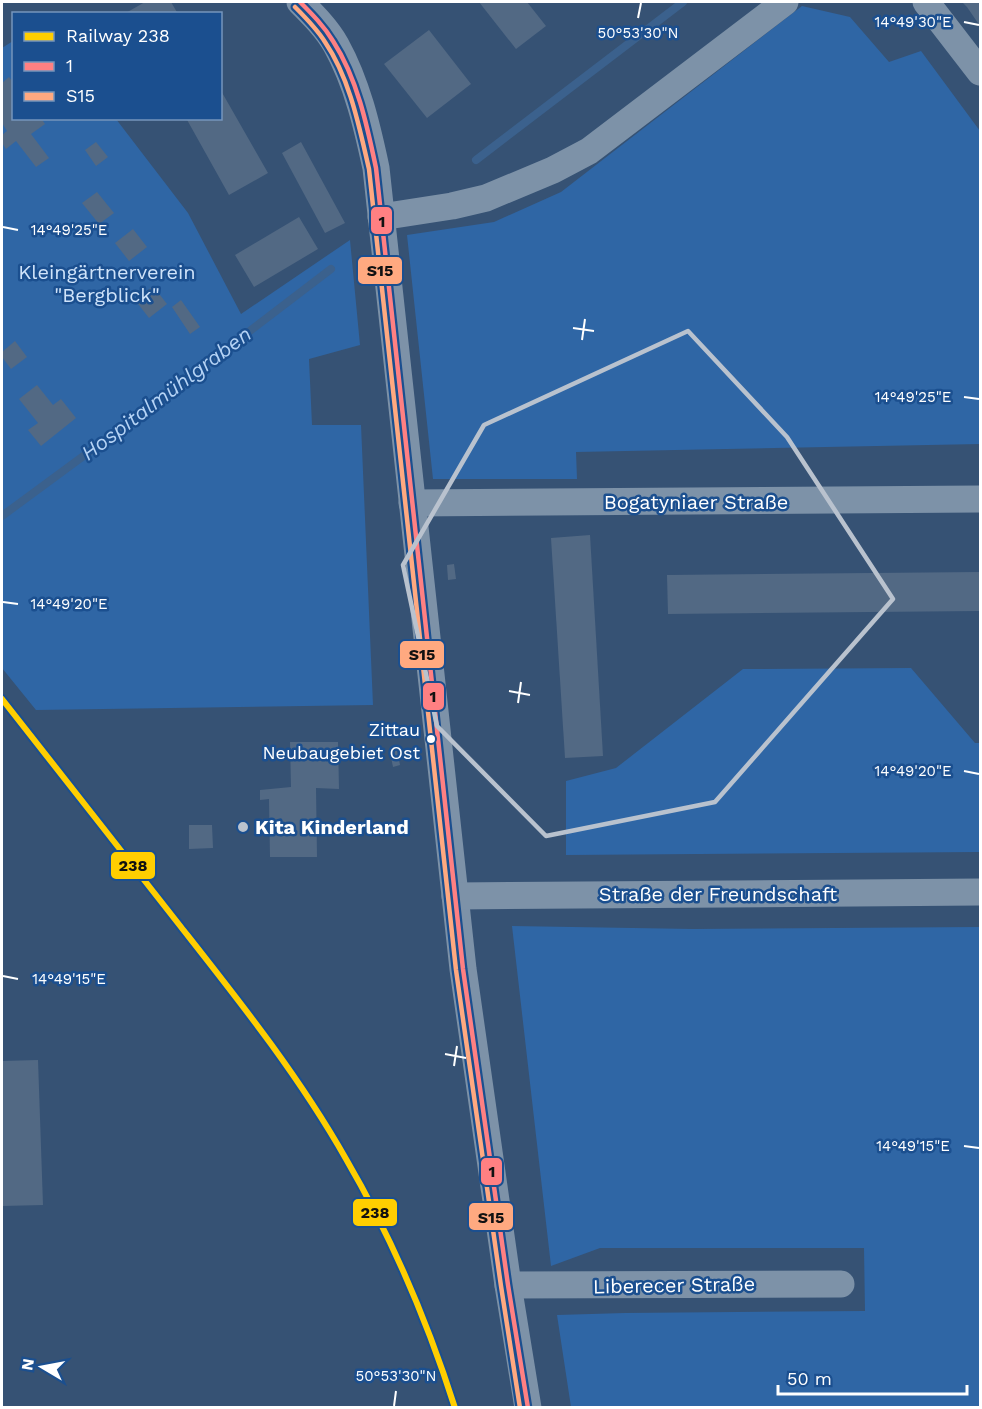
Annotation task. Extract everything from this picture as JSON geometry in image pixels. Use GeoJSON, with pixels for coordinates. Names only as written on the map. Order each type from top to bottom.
{"type":"FeatureCollection","features":[{"type":"Feature","properties":{"kind":"street"},"geometry":{"type":"LineString","coordinates":[[300,2],[335,44],[355,86],[368,127],[376,168],[463,969],[508,1285],[528,1407]]}},
{"type":"Feature","properties":{"kind":"street"},"geometry":{"type":"LineString","coordinates":[[381,217],[452,206],[486,198],[553,170],[589,151],[785,2]]}},
{"type":"Feature","properties":{"kind":"street"},"geometry":{"type":"LineString","coordinates":[[926,2],[981,72]]}},
{"type":"Feature","properties":{"kind":"street","name":"Bogatyniaer Straße"},"geometry":{"type":"LineString","coordinates":[[412,503],[981,499]]}},
{"type":"Feature","properties":{"kind":"street","name":"Straße der Freundschaft"},"geometry":{"type":"LineString","coordinates":[[455,896],[981,892]]}},
{"type":"Feature","properties":{"kind":"street","name":"Liberecer Straße"},"geometry":{"type":"LineString","coordinates":[[508,1285],[841,1284]]}},
{"type":"Feature","properties":{"kind":"highlighted area"},"geometry":{"type":"Polygon","coordinates":[[[688,331],[787,437],[893,599],[715,802],[546,836],[437,726],[403,565],[484,425],[688,331]]]}},
{"type":"Feature","properties":{"kind":"green space"},"geometry":{"type":"Polygon","coordinates":[[[802,6],[850,17],[889,62],[921,51],[980,131],[980,444],[576,452],[577,479],[433,479],[407,235],[494,222],[561,192],[802,6]]]}},
{"type":"Feature","properties":{"kind":"green space","name":"Kleingärtnerverein \"Bergblick\""},"geometry":{"type":"Polygon","coordinates":[[[12,42],[12,120],[117,120],[188,213],[241,314],[350,240],[360,345],[309,359],[312,425],[361,425],[373,705],[36,710],[2,668],[2,48],[12,42]]]}},
{"type":"Feature","properties":{"kind":"green space"},"geometry":{"type":"Polygon","coordinates":[[[911,668],[975,743],[980,743],[980,852],[566,855],[566,781],[616,768],[743,669],[911,668]]]}},
{"type":"Feature","properties":{"kind":"green space"},"geometry":{"type":"Polygon","coordinates":[[[512,926],[693,929],[980,927],[980,1407],[571,1407],[557,1315],[865,1311],[864,1248],[600,1248],[551,1266],[512,926]]]}},
{"type":"Feature","properties":{"kind":"building"},"geometry":{"type":"Polygon","coordinates":[[[145,2],[171,2],[177,12],[128,12],[145,2]]]}},
{"type":"Feature","properties":{"kind":"building"},"geometry":{"type":"Polygon","coordinates":[[[479,2],[527,2],[546,26],[516,49],[479,2]]]}},
{"type":"Feature","properties":{"kind":"building"},"geometry":{"type":"Polygon","coordinates":[[[962,2],[980,2],[980,26],[967,7],[962,2]]]}},
{"type":"Feature","properties":{"kind":"building"},"geometry":{"type":"Polygon","coordinates":[[[429,30],[471,84],[427,118],[384,64],[429,30]]]}},
{"type":"Feature","properties":{"kind":"building"},"geometry":{"type":"Polygon","coordinates":[[[9,77],[12,81],[12,120],[42,120],[45,124],[31,134],[49,158],[36,167],[16,141],[6,149],[2,143],[2,135],[7,131],[2,123],[2,83],[9,77]]]}},
{"type":"Feature","properties":{"kind":"building"},"geometry":{"type":"Polygon","coordinates":[[[222,92],[268,173],[229,195],[187,120],[222,120],[222,92]]]}},
{"type":"Feature","properties":{"kind":"building"},"geometry":{"type":"Polygon","coordinates":[[[96,142],[108,157],[96,166],[85,150],[96,142]]]}},
{"type":"Feature","properties":{"kind":"building"},"geometry":{"type":"Polygon","coordinates":[[[301,142],[345,223],[325,233],[282,153],[301,142]]]}},
{"type":"Feature","properties":{"kind":"building"},"geometry":{"type":"Polygon","coordinates":[[[97,192],[114,213],[99,224],[82,203],[97,192]]]}},
{"type":"Feature","properties":{"kind":"building"},"geometry":{"type":"Polygon","coordinates":[[[299,217],[318,249],[254,287],[235,255],[299,217]]]}},
{"type":"Feature","properties":{"kind":"building"},"geometry":{"type":"Polygon","coordinates":[[[133,229],[147,247],[129,261],[115,243],[133,229]]]}},
{"type":"Feature","properties":{"kind":"building"},"geometry":{"type":"Polygon","coordinates":[[[153,286],[167,304],[149,318],[135,300],[153,286]]]}},
{"type":"Feature","properties":{"kind":"building"},"geometry":{"type":"Polygon","coordinates":[[[181,300],[200,327],[190,334],[172,307],[181,300]]]}},
{"type":"Feature","properties":{"kind":"building"},"geometry":{"type":"Polygon","coordinates":[[[15,341],[27,357],[11,369],[2,357],[2,352],[15,341]]]}},
{"type":"Feature","properties":{"kind":"building"},"geometry":{"type":"Polygon","coordinates":[[[37,385],[53,405],[61,399],[76,418],[41,446],[28,430],[38,423],[19,399],[37,385]]]}},
{"type":"Feature","properties":{"kind":"building"},"geometry":{"type":"Polygon","coordinates":[[[590,535],[603,756],[565,758],[551,538],[590,535]]]}},
{"type":"Feature","properties":{"kind":"building"},"geometry":{"type":"Polygon","coordinates":[[[454,564],[456,579],[448,580],[447,565],[454,564]]]}},
{"type":"Feature","properties":{"kind":"building"},"geometry":{"type":"Polygon","coordinates":[[[980,572],[980,611],[668,614],[667,575],[980,572]]]}},
{"type":"Feature","properties":{"kind":"building"},"geometry":{"type":"Polygon","coordinates":[[[290,742],[338,742],[339,789],[316,788],[317,857],[270,857],[269,799],[260,800],[260,790],[291,787],[290,742]]]}},
{"type":"Feature","properties":{"kind":"building"},"geometry":{"type":"Polygon","coordinates":[[[397,750],[400,765],[393,767],[390,752],[397,750]]]}},
{"type":"Feature","properties":{"kind":"building"},"geometry":{"type":"Polygon","coordinates":[[[189,825],[212,825],[213,848],[189,849],[189,825]]]}},
{"type":"Feature","properties":{"kind":"building"},"geometry":{"type":"Polygon","coordinates":[[[38,1060],[43,1205],[2,1206],[2,1061],[38,1060]]]}},
{"type":"Feature","properties":{"kind":"waterway","name":"Hospitalmühlgraben"},"geometry":{"type":"LineString","coordinates":[[476,160],[683,2]]}},
{"type":"Feature","properties":{"kind":"waterway","name":"Hospitalmühlgraben"},"geometry":{"type":"LineString","coordinates":[[2,516],[331,269]]}},
{"type":"Feature","properties":{"kind":"rail line","name":"238"},"geometry":{"type":"LineString","coordinates":[[2,699],[225,983],[309,1098],[363,1189],[393,1249],[433,1343],[455,1408]]}},
{"type":"Feature","properties":{"kind":"transit line","name":"1"},"geometry":{"type":"LineString","coordinates":[[300,2],[318,20],[349,70],[365,119],[376,168],[463,969],[528,1408]]}},
{"type":"Feature","properties":{"kind":"transit line","name":"S15"},"geometry":{"type":"LineString","coordinates":[[295,7],[322,37],[341,71],[353,103],[369,169],[456,970],[520,1408]]}},
{"type":"Feature","properties":{"kind":"place","name":"Zittau Neubaugebiet Ost"},"geometry":{"type":"Point","coordinates":[431,739]}},
{"type":"Feature","properties":{"kind":"place","name":"Kita Kinderland"},"geometry":{"type":"Point","coordinates":[243,827]}}]}
